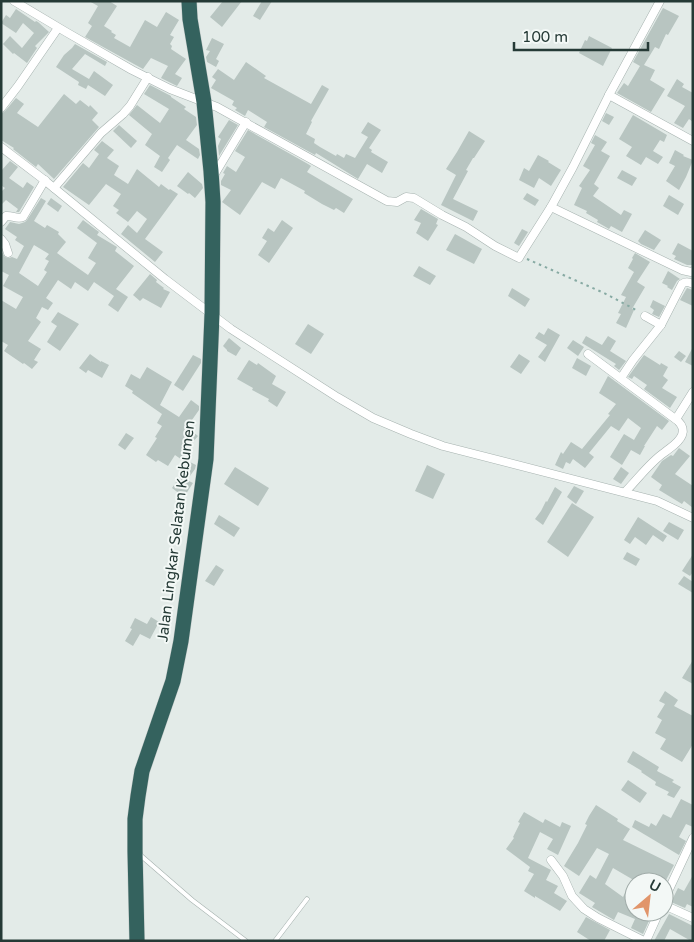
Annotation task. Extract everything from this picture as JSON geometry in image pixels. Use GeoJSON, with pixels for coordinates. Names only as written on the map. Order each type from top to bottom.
{"type":"FeatureCollection","features":[{"type":"Feature","properties":{"kind":"highway","name":"Jalan Lingkar Selatan Kebumen"},"geometry":{"type":"LineString","coordinates":[[137,941],[135,818],[142,771],[172,681],[183,624],[206,459],[212,315],[212,202],[204,102],[190,19],[189,1]]}},
{"type":"Feature","properties":{"kind":"street"},"geometry":{"type":"LineString","coordinates":[[14,1],[58,28],[170,89],[217,107],[387,201],[397,202],[406,198],[414,198],[519,258],[573,167],[609,95],[660,1]]}},
{"type":"Feature","properties":{"kind":"street"},"geometry":{"type":"LineString","coordinates":[[1,108],[58,28]]}},
{"type":"Feature","properties":{"kind":"street"},"geometry":{"type":"LineString","coordinates":[[54,188],[101,133],[126,110],[148,77]]}},
{"type":"Feature","properties":{"kind":"street"},"geometry":{"type":"LineString","coordinates":[[609,95],[693,141]]}},
{"type":"Feature","properties":{"kind":"street"},"geometry":{"type":"LineString","coordinates":[[211,180],[246,122]]}},
{"type":"Feature","properties":{"kind":"street"},"geometry":{"type":"LineString","coordinates":[[1,147],[45,180],[165,279],[212,315],[252,343],[373,418],[443,446],[657,501],[693,518]]}},
{"type":"Feature","properties":{"kind":"street"},"geometry":{"type":"LineString","coordinates":[[1,222],[6,216],[23,217],[45,180]]}},
{"type":"Feature","properties":{"kind":"street"},"geometry":{"type":"LineString","coordinates":[[551,207],[682,270],[687,272],[693,271]]}},
{"type":"Feature","properties":{"kind":"street"},"geometry":{"type":"LineString","coordinates":[[1,239],[8,253]]}},
{"type":"Feature","properties":{"kind":"street"},"geometry":{"type":"LineString","coordinates":[[621,378],[661,325],[682,284],[689,283],[682,270]]}},
{"type":"Feature","properties":{"kind":"street"},"geometry":{"type":"LineString","coordinates":[[646,316],[661,325]]}},
{"type":"Feature","properties":{"kind":"street"},"geometry":{"type":"LineString","coordinates":[[588,354],[676,419],[683,428],[681,438],[675,445],[653,462],[625,492]]}},
{"type":"Feature","properties":{"kind":"street"},"geometry":{"type":"LineString","coordinates":[[676,419],[693,392]]}},
{"type":"Feature","properties":{"kind":"street"},"geometry":{"type":"LineString","coordinates":[[674,879],[693,838]]}},
{"type":"Feature","properties":{"kind":"street"},"geometry":{"type":"LineString","coordinates":[[551,860],[563,876],[572,896],[584,909],[598,918],[645,941],[654,922]]}},
{"type":"Feature","properties":{"kind":"street"},"geometry":{"type":"LineString","coordinates":[[674,909],[693,918]]}},
{"type":"Feature","properties":{"kind":"lane"},"geometry":{"type":"LineString","coordinates":[[135,851],[192,900],[246,941]]}},
{"type":"Feature","properties":{"kind":"lane"},"geometry":{"type":"LineString","coordinates":[[275,941],[307,899]]}},
{"type":"Feature","properties":{"kind":"path"},"geometry":{"type":"LineString","coordinates":[[520,256],[598,290],[646,316]]}},
{"type":"Feature","properties":{"kind":"building"},"geometry":{"type":"Polygon","coordinates":[[[89,1],[109,1],[117,6],[104,26],[116,35],[114,38],[130,47],[145,20],[157,27],[166,12],[179,20],[170,35],[174,37],[170,44],[172,46],[171,49],[186,59],[175,74],[182,78],[177,86],[161,78],[168,66],[151,58],[143,69],[85,37],[92,26],[88,23],[98,6],[89,1]]]}},
{"type":"Feature","properties":{"kind":"building"},"geometry":{"type":"Polygon","coordinates":[[[223,1],[242,1],[222,27],[210,17],[223,1]]]}},
{"type":"Feature","properties":{"kind":"building"},"geometry":{"type":"Polygon","coordinates":[[[262,1],[272,1],[260,20],[253,16],[262,1]]]}},
{"type":"Feature","properties":{"kind":"building"},"geometry":{"type":"Polygon","coordinates":[[[663,8],[679,16],[668,35],[666,34],[659,49],[655,47],[644,65],[655,70],[650,80],[665,89],[651,112],[617,93],[624,83],[628,86],[640,66],[633,62],[663,8]]]}},
{"type":"Feature","properties":{"kind":"building"},"geometry":{"type":"Polygon","coordinates":[[[16,9],[35,22],[38,22],[49,32],[35,46],[37,48],[27,63],[13,54],[3,44],[10,36],[22,48],[34,33],[23,23],[16,33],[1,23],[6,15],[10,18],[16,9]]]}},
{"type":"Feature","properties":{"kind":"building"},"geometry":{"type":"Polygon","coordinates":[[[589,36],[612,48],[603,66],[579,53],[589,36]]]}},
{"type":"Feature","properties":{"kind":"building"},"geometry":{"type":"Polygon","coordinates":[[[212,38],[224,44],[216,59],[219,61],[216,67],[207,62],[206,57],[210,51],[206,50],[212,38]]]}},
{"type":"Feature","properties":{"kind":"building"},"geometry":{"type":"Polygon","coordinates":[[[75,44],[107,62],[105,66],[85,54],[72,69],[89,79],[94,71],[113,85],[105,96],[88,85],[86,89],[78,85],[79,82],[56,67],[75,44]]]}},
{"type":"Feature","properties":{"kind":"building"},"geometry":{"type":"Polygon","coordinates":[[[246,62],[266,76],[264,78],[311,104],[322,85],[329,89],[306,134],[315,139],[314,143],[336,156],[337,154],[344,158],[346,154],[355,158],[368,137],[361,133],[368,122],[381,130],[369,148],[372,150],[371,152],[388,162],[382,173],[367,164],[358,179],[316,153],[315,155],[264,127],[267,122],[248,110],[245,116],[235,110],[237,108],[232,105],[234,101],[211,88],[216,80],[212,77],[218,69],[234,80],[246,62]]]}},
{"type":"Feature","properties":{"kind":"building"},"geometry":{"type":"Polygon","coordinates":[[[677,79],[684,84],[682,87],[693,93],[693,122],[689,119],[683,128],[674,123],[685,106],[667,96],[677,79]]]}},
{"type":"Feature","properties":{"kind":"building"},"geometry":{"type":"Polygon","coordinates":[[[150,85],[171,96],[186,107],[184,109],[196,117],[197,125],[186,140],[199,149],[200,155],[198,159],[177,145],[168,158],[170,160],[162,172],[154,167],[160,156],[145,145],[152,134],[129,115],[137,105],[160,123],[169,109],[144,94],[150,85]]]}},
{"type":"Feature","properties":{"kind":"building"},"geometry":{"type":"Polygon","coordinates":[[[64,94],[76,104],[80,100],[89,107],[90,105],[98,113],[92,120],[99,127],[54,179],[38,164],[36,167],[14,148],[1,140],[1,114],[16,98],[24,104],[17,113],[38,127],[64,94]]]}},
{"type":"Feature","properties":{"kind":"building"},"geometry":{"type":"Polygon","coordinates":[[[606,113],[614,117],[609,125],[602,121],[606,113]]]}},
{"type":"Feature","properties":{"kind":"building"},"geometry":{"type":"Polygon","coordinates":[[[633,115],[667,135],[664,142],[660,140],[653,151],[663,157],[658,164],[646,157],[641,165],[626,156],[632,147],[619,139],[633,115]]]}},
{"type":"Feature","properties":{"kind":"building"},"geometry":{"type":"Polygon","coordinates":[[[229,120],[238,125],[219,156],[218,146],[221,139],[218,137],[229,120]]]}},
{"type":"Feature","properties":{"kind":"building"},"geometry":{"type":"Polygon","coordinates":[[[119,125],[137,141],[131,148],[113,131],[119,125]]]}},
{"type":"Feature","properties":{"kind":"building"},"geometry":{"type":"Polygon","coordinates":[[[248,130],[308,164],[311,166],[307,172],[353,199],[344,213],[336,208],[334,210],[322,204],[304,193],[305,191],[281,178],[275,189],[262,182],[240,215],[222,202],[231,190],[221,185],[225,174],[223,173],[227,166],[236,172],[245,157],[235,151],[248,130]]]}},
{"type":"Feature","properties":{"kind":"building"},"geometry":{"type":"Polygon","coordinates":[[[469,131],[485,141],[466,170],[468,171],[453,199],[478,211],[473,221],[441,205],[456,175],[446,169],[469,131]]]}},
{"type":"Feature","properties":{"kind":"building"},"geometry":{"type":"Polygon","coordinates":[[[595,135],[607,142],[601,151],[610,156],[594,184],[599,188],[593,196],[621,215],[624,210],[632,214],[622,232],[611,226],[609,229],[586,213],[587,211],[574,205],[582,188],[579,186],[590,170],[583,166],[595,145],[591,143],[595,135]]]}},
{"type":"Feature","properties":{"kind":"building"},"geometry":{"type":"Polygon","coordinates":[[[102,141],[114,150],[107,158],[119,166],[114,175],[128,184],[137,169],[159,187],[161,184],[178,194],[145,239],[163,252],[155,262],[121,234],[128,225],[137,233],[147,219],[137,211],[128,222],[116,213],[119,210],[113,206],[121,194],[106,184],[89,205],[63,187],[83,163],[89,168],[99,154],[94,150],[102,141]]]}},
{"type":"Feature","properties":{"kind":"building"},"geometry":{"type":"Polygon","coordinates":[[[675,150],[693,160],[679,190],[666,181],[675,166],[669,163],[675,150]]]}},
{"type":"Feature","properties":{"kind":"building"},"geometry":{"type":"Polygon","coordinates":[[[538,155],[561,170],[551,186],[539,178],[534,188],[519,180],[524,168],[529,171],[538,155]]]}},
{"type":"Feature","properties":{"kind":"building"},"geometry":{"type":"Polygon","coordinates":[[[10,161],[18,167],[9,178],[23,188],[27,182],[34,187],[19,212],[16,212],[18,209],[6,200],[1,205],[1,192],[5,188],[1,187],[1,171],[10,161]]]}},
{"type":"Feature","properties":{"kind":"building"},"geometry":{"type":"Polygon","coordinates":[[[622,170],[637,178],[632,186],[617,178],[622,170]]]}},
{"type":"Feature","properties":{"kind":"building"},"geometry":{"type":"Polygon","coordinates":[[[188,172],[202,184],[203,188],[195,198],[177,186],[188,172]]]}},
{"type":"Feature","properties":{"kind":"building"},"geometry":{"type":"Polygon","coordinates":[[[527,193],[539,200],[535,206],[523,199],[527,193]]]}},
{"type":"Feature","properties":{"kind":"building"},"geometry":{"type":"Polygon","coordinates":[[[669,195],[684,204],[678,215],[663,206],[669,195]]]}},
{"type":"Feature","properties":{"kind":"building"},"geometry":{"type":"Polygon","coordinates":[[[41,198],[46,201],[34,221],[45,228],[47,225],[59,232],[58,234],[66,242],[57,253],[88,275],[96,263],[88,258],[97,243],[77,228],[83,220],[99,232],[97,235],[117,247],[115,251],[134,266],[116,289],[128,297],[118,312],[108,305],[114,296],[94,282],[88,291],[75,282],[71,289],[58,280],[46,298],[53,303],[48,310],[42,307],[36,318],[41,322],[28,341],[41,349],[34,360],[38,362],[32,369],[4,351],[8,345],[1,341],[1,300],[16,309],[23,297],[3,286],[9,275],[1,271],[1,251],[5,257],[17,259],[24,246],[15,240],[17,237],[5,229],[10,222],[19,224],[27,220],[41,198]],[[34,245],[19,273],[38,286],[47,272],[44,270],[49,261],[45,259],[49,254],[34,245]]]}},
{"type":"Feature","properties":{"kind":"building"},"geometry":{"type":"Polygon","coordinates":[[[51,198],[62,206],[58,212],[47,204],[51,198]]]}},
{"type":"Feature","properties":{"kind":"building"},"geometry":{"type":"Polygon","coordinates":[[[421,209],[438,219],[436,224],[438,225],[428,241],[416,233],[421,223],[414,220],[421,209]]]}},
{"type":"Feature","properties":{"kind":"building"},"geometry":{"type":"Polygon","coordinates":[[[282,220],[293,228],[269,263],[258,255],[267,241],[262,238],[268,228],[274,232],[282,220]]]}},
{"type":"Feature","properties":{"kind":"building"},"geometry":{"type":"Polygon","coordinates":[[[522,229],[528,232],[519,246],[514,243],[522,229]]]}},
{"type":"Feature","properties":{"kind":"building"},"geometry":{"type":"Polygon","coordinates":[[[645,230],[661,240],[654,250],[638,241],[645,230]]]}},
{"type":"Feature","properties":{"kind":"building"},"geometry":{"type":"Polygon","coordinates":[[[455,234],[482,249],[474,264],[446,250],[455,234]]]}},
{"type":"Feature","properties":{"kind":"building"},"geometry":{"type":"Polygon","coordinates":[[[678,243],[693,251],[693,265],[687,265],[674,259],[676,256],[672,254],[678,243]]]}},
{"type":"Feature","properties":{"kind":"building"},"geometry":{"type":"Polygon","coordinates":[[[635,253],[650,262],[637,282],[645,287],[632,309],[634,310],[626,328],[616,323],[621,314],[618,313],[626,297],[621,295],[634,272],[628,268],[635,253]]]}},
{"type":"Feature","properties":{"kind":"building"},"geometry":{"type":"Polygon","coordinates":[[[419,266],[436,276],[430,285],[413,276],[419,266]]]}},
{"type":"Feature","properties":{"kind":"building"},"geometry":{"type":"Polygon","coordinates":[[[668,271],[680,279],[672,290],[662,283],[668,271]]]}},
{"type":"Feature","properties":{"kind":"building"},"geometry":{"type":"Polygon","coordinates":[[[150,274],[163,289],[170,292],[161,308],[143,298],[140,301],[133,295],[150,274]]]}},
{"type":"Feature","properties":{"kind":"building"},"geometry":{"type":"Polygon","coordinates":[[[512,288],[530,299],[525,307],[508,296],[512,288]]]}},
{"type":"Feature","properties":{"kind":"building"},"geometry":{"type":"Polygon","coordinates":[[[687,288],[693,290],[693,306],[680,300],[687,288]]]}},
{"type":"Feature","properties":{"kind":"building"},"geometry":{"type":"Polygon","coordinates":[[[653,300],[665,306],[659,317],[652,314],[654,310],[650,307],[653,300]]]}},
{"type":"Feature","properties":{"kind":"building"},"geometry":{"type":"Polygon","coordinates":[[[58,312],[79,324],[60,351],[47,342],[57,326],[51,322],[58,312]]]}},
{"type":"Feature","properties":{"kind":"building"},"geometry":{"type":"Polygon","coordinates":[[[308,324],[324,334],[311,354],[295,344],[308,324]]]}},
{"type":"Feature","properties":{"kind":"building"},"geometry":{"type":"Polygon","coordinates":[[[548,328],[560,335],[545,362],[538,357],[547,345],[535,338],[539,332],[544,335],[548,328]]]}},
{"type":"Feature","properties":{"kind":"building"},"geometry":{"type":"Polygon","coordinates":[[[586,336],[602,345],[608,336],[616,341],[610,351],[626,361],[619,370],[614,366],[616,364],[582,343],[586,336]]]}},
{"type":"Feature","properties":{"kind":"building"},"geometry":{"type":"Polygon","coordinates":[[[229,338],[241,348],[236,356],[227,351],[223,346],[229,338]]]}},
{"type":"Feature","properties":{"kind":"building"},"geometry":{"type":"Polygon","coordinates":[[[573,340],[584,347],[578,356],[567,348],[573,340]]]}},
{"type":"Feature","properties":{"kind":"building"},"geometry":{"type":"Polygon","coordinates":[[[693,347],[693,366],[685,362],[693,347]]]}},
{"type":"Feature","properties":{"kind":"building"},"geometry":{"type":"Polygon","coordinates":[[[679,351],[686,356],[681,362],[674,357],[679,351]]]}},
{"type":"Feature","properties":{"kind":"building"},"geometry":{"type":"Polygon","coordinates":[[[90,354],[109,365],[102,378],[88,370],[86,373],[79,368],[90,354]]]}},
{"type":"Feature","properties":{"kind":"building"},"geometry":{"type":"Polygon","coordinates":[[[519,354],[530,361],[521,374],[510,367],[519,354]]]}},
{"type":"Feature","properties":{"kind":"building"},"geometry":{"type":"Polygon","coordinates":[[[193,355],[201,359],[201,363],[183,391],[174,385],[193,355]]]}},
{"type":"Feature","properties":{"kind":"building"},"geometry":{"type":"Polygon","coordinates":[[[644,355],[660,365],[661,363],[668,367],[663,376],[668,380],[662,388],[677,397],[670,408],[644,389],[647,385],[634,376],[632,379],[628,377],[644,355]]]}},
{"type":"Feature","properties":{"kind":"building"},"geometry":{"type":"Polygon","coordinates":[[[577,358],[591,366],[586,376],[572,368],[577,358]]]}},
{"type":"Feature","properties":{"kind":"building"},"geometry":{"type":"Polygon","coordinates":[[[249,360],[257,365],[258,363],[276,376],[272,384],[286,392],[277,407],[268,401],[269,399],[237,379],[249,360]]]}},
{"type":"Feature","properties":{"kind":"building"},"geometry":{"type":"Polygon","coordinates":[[[147,367],[172,382],[160,405],[179,417],[191,400],[199,406],[199,410],[187,427],[198,436],[187,449],[191,452],[185,462],[175,455],[168,466],[158,460],[156,462],[146,455],[162,426],[157,423],[162,414],[125,386],[131,374],[140,379],[147,367]]]}},
{"type":"Feature","properties":{"kind":"building"},"geometry":{"type":"Polygon","coordinates":[[[608,376],[669,421],[662,430],[657,426],[640,455],[631,450],[622,465],[610,457],[624,434],[634,440],[641,428],[628,418],[619,431],[611,426],[589,453],[594,457],[585,468],[573,459],[570,464],[566,462],[563,469],[555,465],[561,452],[563,454],[571,442],[582,449],[610,415],[608,414],[616,404],[599,393],[608,376]]]}},
{"type":"Feature","properties":{"kind":"building"},"geometry":{"type":"Polygon","coordinates":[[[126,433],[134,438],[125,450],[118,445],[126,433]]]}},
{"type":"Feature","properties":{"kind":"building"},"geometry":{"type":"Polygon","coordinates":[[[679,448],[690,456],[675,474],[693,486],[693,508],[684,501],[682,504],[659,490],[662,485],[651,477],[662,461],[671,455],[673,456],[679,448]]]}},
{"type":"Feature","properties":{"kind":"building"},"geometry":{"type":"Polygon","coordinates":[[[190,462],[196,465],[187,480],[193,483],[184,497],[172,488],[190,462]]]}},
{"type":"Feature","properties":{"kind":"building"},"geometry":{"type":"Polygon","coordinates":[[[427,465],[445,474],[433,499],[415,491],[427,465]]]}},
{"type":"Feature","properties":{"kind":"building"},"geometry":{"type":"Polygon","coordinates":[[[235,467],[269,488],[258,506],[224,484],[235,467]]]}},
{"type":"Feature","properties":{"kind":"building"},"geometry":{"type":"Polygon","coordinates":[[[621,467],[629,473],[621,484],[613,479],[621,467]]]}},
{"type":"Feature","properties":{"kind":"building"},"geometry":{"type":"Polygon","coordinates":[[[574,486],[584,491],[576,504],[567,497],[574,486]]]}},
{"type":"Feature","properties":{"kind":"building"},"geometry":{"type":"Polygon","coordinates":[[[555,487],[562,492],[543,525],[535,519],[555,487]]]}},
{"type":"Feature","properties":{"kind":"building"},"geometry":{"type":"Polygon","coordinates":[[[572,503],[594,517],[568,557],[547,542],[572,503]]]}},
{"type":"Feature","properties":{"kind":"building"},"geometry":{"type":"Polygon","coordinates":[[[219,515],[240,528],[234,537],[214,524],[219,515]]]}},
{"type":"Feature","properties":{"kind":"building"},"geometry":{"type":"Polygon","coordinates":[[[638,517],[667,536],[663,542],[653,535],[646,545],[635,537],[630,544],[624,540],[638,517]]]}},
{"type":"Feature","properties":{"kind":"building"},"geometry":{"type":"Polygon","coordinates":[[[669,522],[684,530],[678,540],[663,531],[669,522]]]}},
{"type":"Feature","properties":{"kind":"building"},"geometry":{"type":"Polygon","coordinates":[[[627,552],[640,559],[636,566],[623,559],[627,552]]]}},
{"type":"Feature","properties":{"kind":"building"},"geometry":{"type":"Polygon","coordinates":[[[693,554],[693,572],[690,576],[682,571],[693,554]]]}},
{"type":"Feature","properties":{"kind":"building"},"geometry":{"type":"Polygon","coordinates":[[[216,565],[224,570],[214,586],[205,581],[216,565]]]}},
{"type":"Feature","properties":{"kind":"building"},"geometry":{"type":"Polygon","coordinates":[[[684,576],[693,582],[693,593],[678,584],[684,576]]]}},
{"type":"Feature","properties":{"kind":"building"},"geometry":{"type":"Polygon","coordinates":[[[151,617],[159,622],[150,639],[140,634],[133,646],[125,641],[132,629],[130,628],[135,618],[147,624],[151,617]]]}},
{"type":"Feature","properties":{"kind":"building"},"geometry":{"type":"Polygon","coordinates":[[[693,660],[693,684],[682,678],[693,660]]]}},
{"type":"Feature","properties":{"kind":"building"},"geometry":{"type":"Polygon","coordinates":[[[665,691],[678,700],[674,706],[693,716],[693,744],[682,762],[660,749],[666,739],[655,733],[662,720],[657,717],[665,704],[659,701],[665,691]]]}},
{"type":"Feature","properties":{"kind":"building"},"geometry":{"type":"Polygon","coordinates":[[[633,751],[659,767],[657,771],[674,780],[672,782],[681,787],[674,798],[667,795],[669,792],[655,785],[656,782],[642,771],[627,762],[633,751]]]}},
{"type":"Feature","properties":{"kind":"building"},"geometry":{"type":"Polygon","coordinates":[[[628,780],[647,793],[640,803],[621,790],[628,780]]]}},
{"type":"Feature","properties":{"kind":"building"},"geometry":{"type":"Polygon","coordinates":[[[681,799],[693,805],[693,827],[686,824],[679,837],[686,841],[679,855],[632,827],[635,820],[649,827],[651,823],[656,826],[663,814],[671,818],[681,799]]]}},
{"type":"Feature","properties":{"kind":"building"},"geometry":{"type":"Polygon","coordinates":[[[596,805],[630,829],[623,840],[674,865],[670,872],[624,872],[624,874],[613,868],[605,884],[623,897],[624,895],[624,914],[618,912],[614,920],[592,907],[595,903],[579,893],[590,875],[596,879],[609,854],[597,848],[579,876],[564,866],[587,825],[585,824],[596,805]]]}},
{"type":"Feature","properties":{"kind":"building"},"geometry":{"type":"Polygon","coordinates":[[[524,812],[543,823],[545,819],[560,827],[562,822],[571,826],[558,855],[547,849],[553,839],[540,832],[528,858],[551,870],[546,880],[558,886],[554,893],[567,901],[560,911],[524,891],[534,874],[528,871],[530,867],[506,849],[514,838],[520,823],[518,822],[524,812]]]}},
{"type":"Feature","properties":{"kind":"building"},"geometry":{"type":"Polygon","coordinates":[[[693,875],[693,907],[687,904],[685,908],[674,903],[674,896],[678,888],[684,891],[693,875]]]}},
{"type":"Feature","properties":{"kind":"building"},"geometry":{"type":"Polygon","coordinates":[[[674,916],[693,926],[693,941],[670,929],[664,941],[654,941],[665,922],[674,922],[674,916]]]}},
{"type":"Feature","properties":{"kind":"building"},"geometry":{"type":"Polygon","coordinates":[[[586,917],[610,930],[604,941],[591,941],[577,932],[586,917]]]}},
{"type":"Feature","properties":{"kind":"building"},"geometry":{"type":"Polygon","coordinates":[[[634,922],[648,922],[643,934],[631,928],[634,922]]]}}]}
